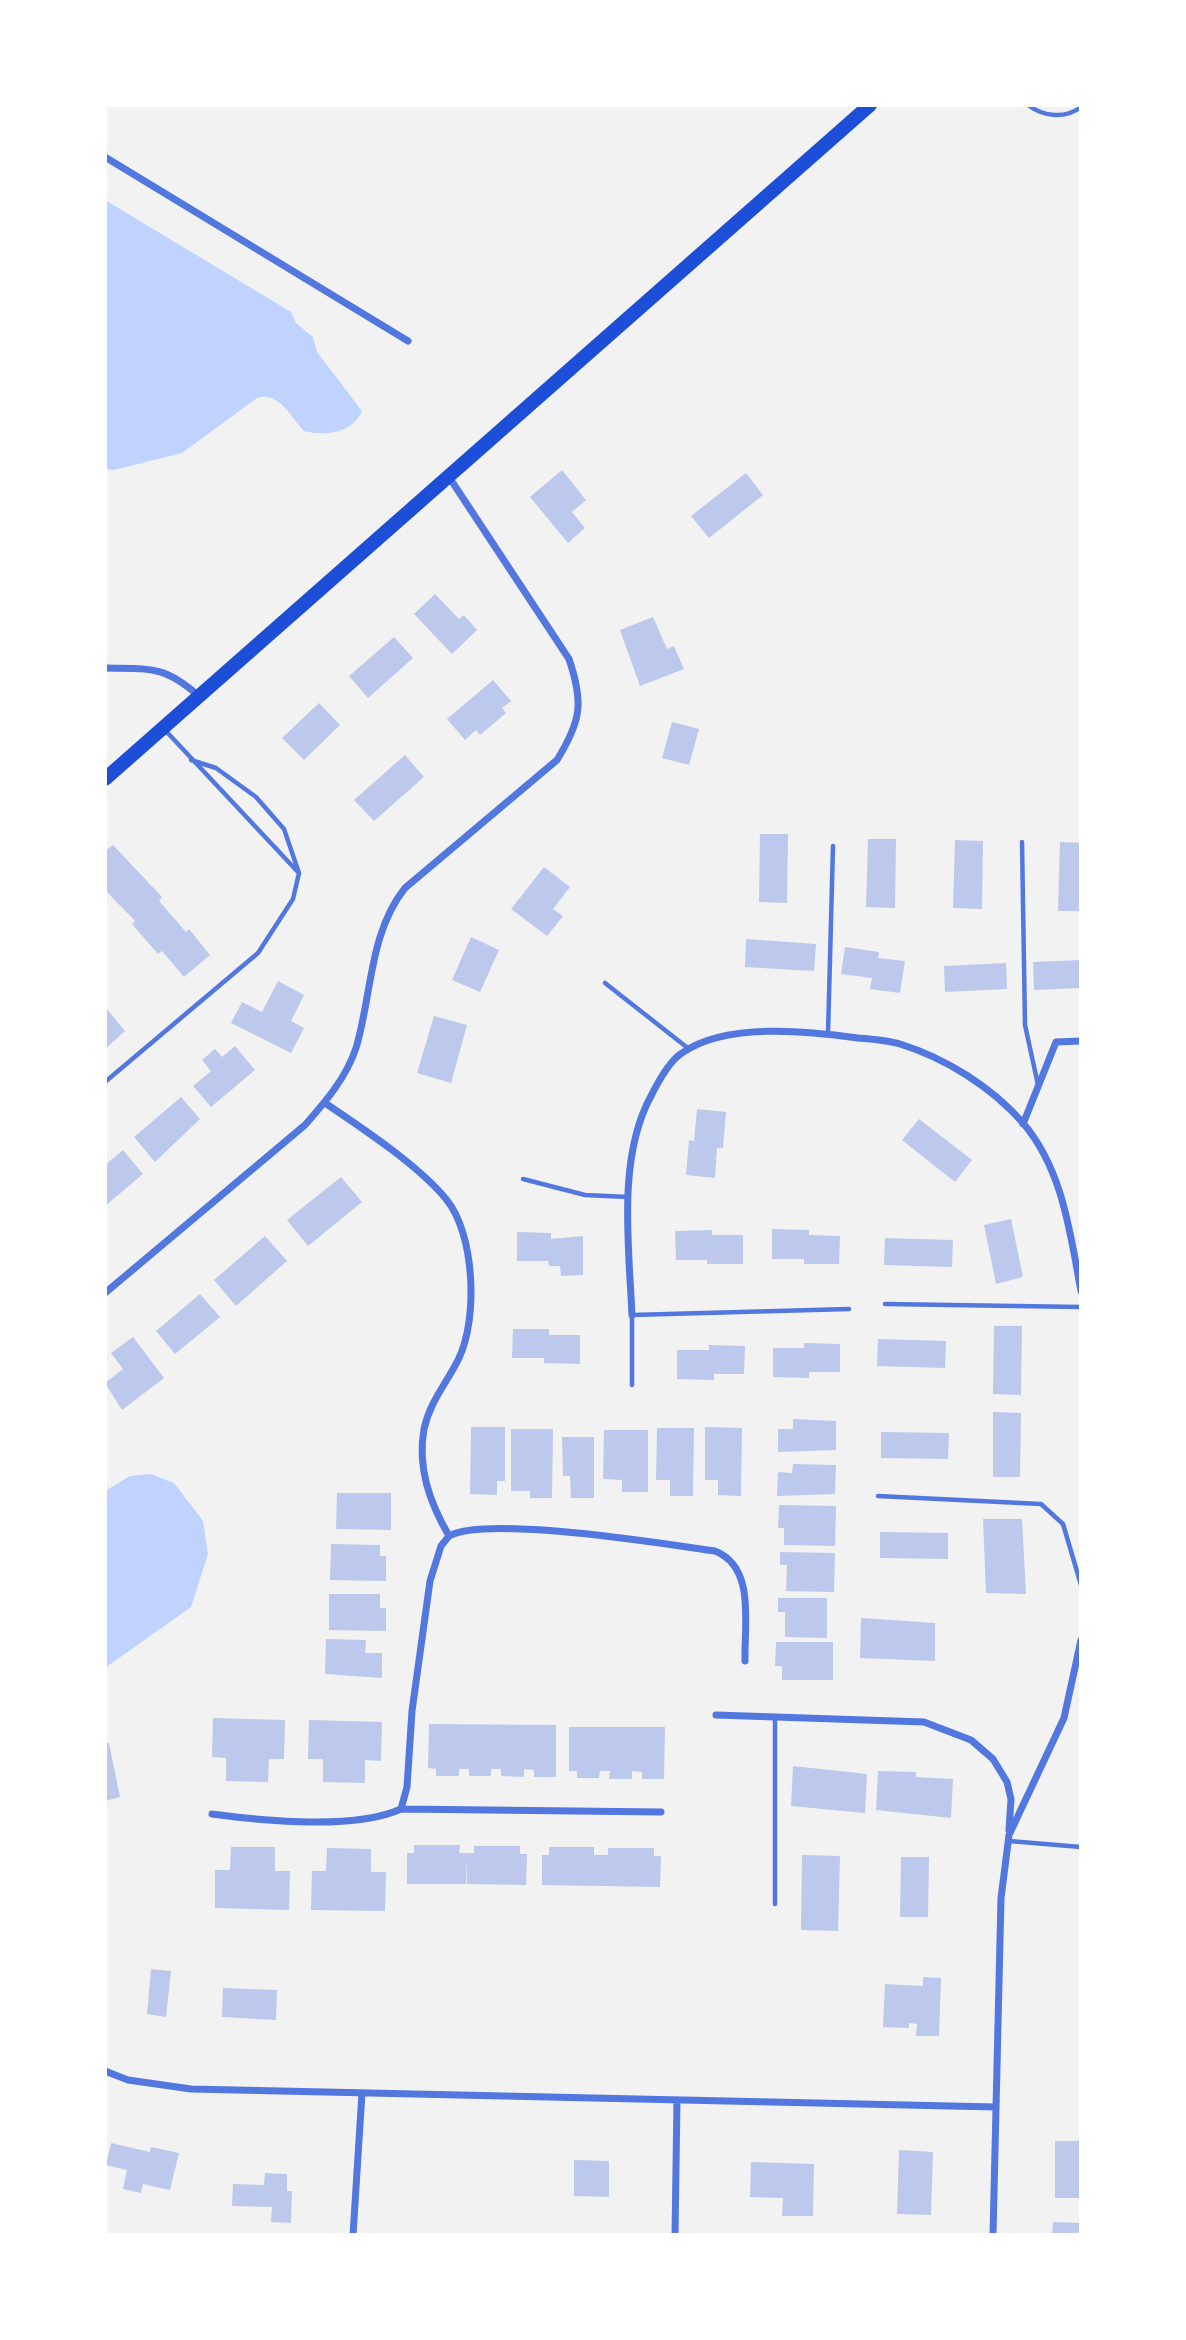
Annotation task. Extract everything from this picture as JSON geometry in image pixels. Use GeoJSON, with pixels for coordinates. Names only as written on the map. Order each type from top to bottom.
{"type":"FeatureCollection","features":[{"type":"Feature","properties":{"kind":"main road"},"geometry":{"type":"LineString","coordinates":[[105,779],[870,105]]}},
{"type":"Feature","properties":{"kind":"street"},"geometry":{"type":"LineString","coordinates":[[105,157],[408,341]]}},
{"type":"Feature","properties":{"kind":"street"},"geometry":{"type":"LineString","coordinates":[[105,1293],[306,1125],[343,1077],[355,1050],[382,927],[392,904],[405,888],[556,760],[574,732],[580,711],[578,684],[558,638],[448,476]]}},
{"type":"Feature","properties":{"kind":"street"},"geometry":{"type":"LineString","coordinates":[[105,668],[152,670],[178,677],[200,697]]}},
{"type":"Feature","properties":{"kind":"street"},"geometry":{"type":"LineString","coordinates":[[632,1315],[628,1198],[631,1163],[650,1097],[681,1053],[719,1038],[766,1031],[828,1034],[898,1043],[937,1060],[984,1088],[1023,1124],[1053,1172],[1081,1291]]}},
{"type":"Feature","properties":{"kind":"street"},"geometry":{"type":"LineString","coordinates":[[1023,1124],[1056,1042],[1081,1041]]}},
{"type":"Feature","properties":{"kind":"street"},"geometry":{"type":"LineString","coordinates":[[325,1102],[436,1187],[458,1219],[469,1269],[471,1295],[466,1337],[458,1359],[431,1404],[424,1431],[422,1464],[427,1488],[449,1536]]}},
{"type":"Feature","properties":{"kind":"street"},"geometry":{"type":"LineString","coordinates":[[401,1809],[407,1787],[412,1711],[430,1581],[441,1546],[449,1536],[458,1531],[490,1529],[551,1532],[666,1544],[715,1551],[728,1556],[741,1578],[744,1593],[744,1661]]}},
{"type":"Feature","properties":{"kind":"street"},"geometry":{"type":"LineString","coordinates":[[1009,1838],[1064,1718],[1081,1640]]}},
{"type":"Feature","properties":{"kind":"street"},"geometry":{"type":"LineString","coordinates":[[716,1715],[924,1722],[971,1740],[993,1759],[1007,1782],[1011,1799],[1001,1898],[993,2235]]}},
{"type":"Feature","properties":{"kind":"street"},"geometry":{"type":"LineString","coordinates":[[212,1814],[243,1818],[368,1821],[401,1809],[661,1812]]}},
{"type":"Feature","properties":{"kind":"street"},"geometry":{"type":"LineString","coordinates":[[105,2070],[128,2080],[171,2087],[995,2107]]}},
{"type":"Feature","properties":{"kind":"street"},"geometry":{"type":"LineString","coordinates":[[353,2235],[362,2093]]}},
{"type":"Feature","properties":{"kind":"street"},"geometry":{"type":"LineString","coordinates":[[675,2235],[677,2100]]}},
{"type":"Feature","properties":{"kind":"lane"},"geometry":{"type":"LineString","coordinates":[[1028,105],[1049,115],[1063,115],[1081,107]]}},
{"type":"Feature","properties":{"kind":"lane"},"geometry":{"type":"LineString","coordinates":[[164,729],[299,873]]}},
{"type":"Feature","properties":{"kind":"lane"},"geometry":{"type":"LineString","coordinates":[[105,1082],[258,953],[293,899],[299,873],[284,829],[256,797],[216,768],[191,760]]}},
{"type":"Feature","properties":{"kind":"lane"},"geometry":{"type":"LineString","coordinates":[[1022,842],[1025,1025],[1039,1089]]}},
{"type":"Feature","properties":{"kind":"lane"},"geometry":{"type":"LineString","coordinates":[[828,1034],[833,846]]}},
{"type":"Feature","properties":{"kind":"lane"},"geometry":{"type":"LineString","coordinates":[[605,983],[690,1049]]}},
{"type":"Feature","properties":{"kind":"lane"},"geometry":{"type":"LineString","coordinates":[[523,1179],[585,1195],[628,1198]]}},
{"type":"Feature","properties":{"kind":"lane"},"geometry":{"type":"LineString","coordinates":[[885,1304],[1081,1307]]}},
{"type":"Feature","properties":{"kind":"lane"},"geometry":{"type":"LineString","coordinates":[[632,1385],[632,1315],[849,1309]]}},
{"type":"Feature","properties":{"kind":"lane"},"geometry":{"type":"LineString","coordinates":[[878,1496],[1041,1504],[1063,1524],[1081,1585]]}},
{"type":"Feature","properties":{"kind":"lane"},"geometry":{"type":"LineString","coordinates":[[775,1716],[775,1904]]}},
{"type":"Feature","properties":{"kind":"lane"},"geometry":{"type":"LineString","coordinates":[[1009,1838],[1081,1847]]}},
{"type":"Feature","properties":{"kind":"water"},"geometry":{"type":"Polygon","coordinates":[[[105,200],[291,312],[296,323],[313,337],[317,352],[362,411],[352,425],[329,433],[304,431],[278,401],[265,397],[257,398],[182,453],[114,470],[105,469],[105,200]]]}},
{"type":"Feature","properties":{"kind":"water"},"geometry":{"type":"Polygon","coordinates":[[[151,1474],[174,1483],[203,1521],[208,1554],[191,1607],[105,1668],[105,1491],[130,1476],[151,1474]]]}},
{"type":"Feature","properties":{"kind":"building"},"geometry":{"type":"Polygon","coordinates":[[[562,470],[586,500],[572,512],[585,528],[568,543],[530,497],[562,470]]]}},
{"type":"Feature","properties":{"kind":"building"},"geometry":{"type":"Polygon","coordinates":[[[746,473],[763,495],[709,538],[691,516],[746,473]]]}},
{"type":"Feature","properties":{"kind":"building"},"geometry":{"type":"Polygon","coordinates":[[[435,594],[459,619],[464,615],[477,630],[452,654],[414,614],[435,594]]]}},
{"type":"Feature","properties":{"kind":"building"},"geometry":{"type":"Polygon","coordinates":[[[653,617],[667,649],[674,646],[684,669],[640,686],[620,630],[653,617]]]}},
{"type":"Feature","properties":{"kind":"building"},"geometry":{"type":"Polygon","coordinates":[[[394,637],[413,658],[368,698],[349,676],[394,637]]]}},
{"type":"Feature","properties":{"kind":"building"},"geometry":{"type":"Polygon","coordinates":[[[493,680],[511,701],[502,708],[506,713],[480,735],[476,730],[465,740],[447,719],[493,680]]]}},
{"type":"Feature","properties":{"kind":"building"},"geometry":{"type":"Polygon","coordinates":[[[319,703],[340,725],[304,760],[282,738],[319,703]]]}},
{"type":"Feature","properties":{"kind":"building"},"geometry":{"type":"Polygon","coordinates":[[[672,722],[699,729],[689,765],[662,758],[672,722]]]}},
{"type":"Feature","properties":{"kind":"building"},"geometry":{"type":"Polygon","coordinates":[[[405,755],[424,777],[374,821],[354,800],[405,755]]]}},
{"type":"Feature","properties":{"kind":"building"},"geometry":{"type":"Polygon","coordinates":[[[760,834],[788,834],[787,903],[759,902],[760,834]]]}},
{"type":"Feature","properties":{"kind":"building"},"geometry":{"type":"Polygon","coordinates":[[[868,839],[896,839],[895,908],[866,907],[868,839]]]}},
{"type":"Feature","properties":{"kind":"building"},"geometry":{"type":"Polygon","coordinates":[[[955,840],[983,841],[982,909],[953,908],[955,840]]]}},
{"type":"Feature","properties":{"kind":"building"},"geometry":{"type":"Polygon","coordinates":[[[1060,842],[1081,843],[1081,911],[1058,911],[1060,842]]]}},
{"type":"Feature","properties":{"kind":"building"},"geometry":{"type":"Polygon","coordinates":[[[113,845],[162,897],[159,901],[186,932],[189,929],[210,955],[184,977],[162,951],[158,954],[132,924],[135,921],[105,890],[105,851],[113,845]]]}},
{"type":"Feature","properties":{"kind":"building"},"geometry":{"type":"Polygon","coordinates":[[[544,867],[570,887],[553,909],[563,916],[547,936],[511,909],[544,867]]]}},
{"type":"Feature","properties":{"kind":"building"},"geometry":{"type":"Polygon","coordinates":[[[471,937],[499,950],[480,992],[452,980],[471,937]]]}},
{"type":"Feature","properties":{"kind":"building"},"geometry":{"type":"Polygon","coordinates":[[[746,939],[816,944],[814,971],[745,967],[746,939]]]}},
{"type":"Feature","properties":{"kind":"building"},"geometry":{"type":"Polygon","coordinates":[[[845,947],[879,952],[878,958],[905,961],[900,993],[870,989],[872,978],[841,974],[845,947]]]}},
{"type":"Feature","properties":{"kind":"building"},"geometry":{"type":"Polygon","coordinates":[[[1081,960],[1081,988],[1034,990],[1033,962],[1081,960]]]}},
{"type":"Feature","properties":{"kind":"building"},"geometry":{"type":"Polygon","coordinates":[[[1006,963],[1007,989],[945,992],[944,966],[1006,963]]]}},
{"type":"Feature","properties":{"kind":"building"},"geometry":{"type":"Polygon","coordinates":[[[278,981],[304,995],[291,1021],[304,1028],[291,1053],[231,1023],[242,1002],[262,1012],[278,981]]]}},
{"type":"Feature","properties":{"kind":"building"},"geometry":{"type":"Polygon","coordinates":[[[105,1007],[125,1031],[105,1049],[105,1007]]]}},
{"type":"Feature","properties":{"kind":"building"},"geometry":{"type":"Polygon","coordinates":[[[434,1016],[467,1025],[451,1083],[417,1073],[434,1016]]]}},
{"type":"Feature","properties":{"kind":"building"},"geometry":{"type":"Polygon","coordinates":[[[235,1046],[255,1070],[211,1107],[193,1086],[211,1071],[202,1060],[215,1049],[222,1057],[235,1046]]]}},
{"type":"Feature","properties":{"kind":"building"},"geometry":{"type":"Polygon","coordinates":[[[181,1097],[200,1119],[155,1162],[134,1137],[181,1097]]]}},
{"type":"Feature","properties":{"kind":"building"},"geometry":{"type":"Polygon","coordinates":[[[697,1109],[726,1112],[723,1148],[717,1148],[715,1178],[686,1175],[689,1140],[694,1141],[697,1109]]]}},
{"type":"Feature","properties":{"kind":"building"},"geometry":{"type":"Polygon","coordinates":[[[919,1119],[972,1160],[955,1182],[902,1140],[919,1119]]]}},
{"type":"Feature","properties":{"kind":"building"},"geometry":{"type":"Polygon","coordinates":[[[123,1150],[143,1174],[105,1206],[105,1165],[123,1150]]]}},
{"type":"Feature","properties":{"kind":"building"},"geometry":{"type":"Polygon","coordinates":[[[341,1177],[362,1202],[308,1246],[287,1220],[341,1177]]]}},
{"type":"Feature","properties":{"kind":"building"},"geometry":{"type":"Polygon","coordinates":[[[1011,1219],[1023,1277],[996,1284],[984,1225],[1011,1219]]]}},
{"type":"Feature","properties":{"kind":"building"},"geometry":{"type":"Polygon","coordinates":[[[772,1229],[809,1230],[809,1235],[840,1236],[839,1264],[804,1264],[804,1259],[772,1259],[772,1229]]]}},
{"type":"Feature","properties":{"kind":"building"},"geometry":{"type":"Polygon","coordinates":[[[712,1230],[712,1235],[743,1235],[743,1264],[707,1264],[707,1260],[676,1260],[675,1231],[712,1230]]]}},
{"type":"Feature","properties":{"kind":"building"},"geometry":{"type":"Polygon","coordinates":[[[517,1232],[551,1233],[551,1239],[583,1236],[583,1275],[561,1276],[560,1266],[549,1266],[548,1261],[517,1261],[517,1232]]]}},
{"type":"Feature","properties":{"kind":"building"},"geometry":{"type":"Polygon","coordinates":[[[265,1236],[287,1261],[236,1306],[214,1280],[265,1236]]]}},
{"type":"Feature","properties":{"kind":"building"},"geometry":{"type":"Polygon","coordinates":[[[885,1238],[953,1240],[952,1267],[884,1265],[885,1238]]]}},
{"type":"Feature","properties":{"kind":"building"},"geometry":{"type":"Polygon","coordinates":[[[200,1294],[220,1317],[175,1354],[156,1331],[200,1294]]]}},
{"type":"Feature","properties":{"kind":"building"},"geometry":{"type":"Polygon","coordinates":[[[994,1326],[1022,1326],[1021,1395],[993,1394],[994,1326]]]}},
{"type":"Feature","properties":{"kind":"building"},"geometry":{"type":"Polygon","coordinates":[[[513,1329],[549,1329],[549,1335],[580,1335],[580,1364],[544,1363],[544,1358],[512,1358],[513,1329]]]}},
{"type":"Feature","properties":{"kind":"building"},"geometry":{"type":"Polygon","coordinates":[[[133,1337],[164,1378],[122,1410],[105,1383],[123,1369],[111,1353],[133,1337]]]}},
{"type":"Feature","properties":{"kind":"building"},"geometry":{"type":"Polygon","coordinates":[[[878,1339],[946,1341],[945,1368],[877,1366],[878,1339]]]}},
{"type":"Feature","properties":{"kind":"building"},"geometry":{"type":"Polygon","coordinates":[[[804,1343],[840,1344],[840,1372],[809,1372],[809,1378],[773,1377],[773,1348],[804,1348],[804,1343]]]}},
{"type":"Feature","properties":{"kind":"building"},"geometry":{"type":"Polygon","coordinates":[[[709,1345],[745,1346],[744,1374],[714,1374],[714,1380],[677,1379],[677,1350],[709,1350],[709,1345]]]}},
{"type":"Feature","properties":{"kind":"building"},"geometry":{"type":"Polygon","coordinates":[[[993,1412],[1021,1413],[1020,1477],[993,1477],[993,1412]]]}},
{"type":"Feature","properties":{"kind":"building"},"geometry":{"type":"Polygon","coordinates":[[[793,1419],[836,1421],[836,1450],[778,1452],[778,1429],[793,1429],[793,1419]]]}},
{"type":"Feature","properties":{"kind":"building"},"geometry":{"type":"Polygon","coordinates":[[[471,1427],[505,1427],[505,1481],[497,1481],[497,1495],[470,1494],[471,1427]]]}},
{"type":"Feature","properties":{"kind":"building"},"geometry":{"type":"Polygon","coordinates":[[[705,1427],[742,1428],[741,1496],[718,1495],[718,1480],[705,1480],[705,1427]]]}},
{"type":"Feature","properties":{"kind":"building"},"geometry":{"type":"Polygon","coordinates":[[[657,1428],[694,1428],[693,1496],[670,1496],[670,1480],[656,1480],[657,1428]]]}},
{"type":"Feature","properties":{"kind":"building"},"geometry":{"type":"Polygon","coordinates":[[[511,1429],[553,1429],[552,1498],[530,1498],[530,1491],[511,1491],[511,1429]]]}},
{"type":"Feature","properties":{"kind":"building"},"geometry":{"type":"Polygon","coordinates":[[[604,1430],[648,1430],[648,1492],[622,1492],[622,1480],[603,1479],[604,1430]]]}},
{"type":"Feature","properties":{"kind":"building"},"geometry":{"type":"Polygon","coordinates":[[[881,1432],[949,1433],[948,1459],[881,1458],[881,1432]]]}},
{"type":"Feature","properties":{"kind":"building"},"geometry":{"type":"Polygon","coordinates":[[[562,1437],[594,1437],[594,1498],[571,1498],[570,1476],[563,1476],[562,1437]]]}},
{"type":"Feature","properties":{"kind":"building"},"geometry":{"type":"Polygon","coordinates":[[[793,1464],[836,1465],[835,1494],[777,1496],[778,1472],[792,1473],[793,1464]]]}},
{"type":"Feature","properties":{"kind":"building"},"geometry":{"type":"Polygon","coordinates":[[[337,1493],[391,1493],[391,1530],[336,1529],[337,1493]]]}},
{"type":"Feature","properties":{"kind":"building"},"geometry":{"type":"Polygon","coordinates":[[[779,1505],[836,1506],[835,1546],[784,1545],[784,1528],[778,1528],[779,1505]]]}},
{"type":"Feature","properties":{"kind":"building"},"geometry":{"type":"Polygon","coordinates":[[[983,1519],[1022,1519],[1026,1594],[986,1593],[983,1519]]]}},
{"type":"Feature","properties":{"kind":"building"},"geometry":{"type":"Polygon","coordinates":[[[880,1532],[948,1533],[948,1559],[880,1558],[880,1532]]]}},
{"type":"Feature","properties":{"kind":"building"},"geometry":{"type":"Polygon","coordinates":[[[331,1544],[380,1545],[380,1556],[386,1556],[386,1581],[330,1580],[331,1544]]]}},
{"type":"Feature","properties":{"kind":"building"},"geometry":{"type":"Polygon","coordinates":[[[780,1552],[835,1553],[834,1592],[786,1591],[787,1565],[780,1565],[780,1552]]]}},
{"type":"Feature","properties":{"kind":"building"},"geometry":{"type":"Polygon","coordinates":[[[329,1594],[380,1594],[380,1608],[386,1608],[386,1631],[329,1630],[329,1594]]]}},
{"type":"Feature","properties":{"kind":"building"},"geometry":{"type":"Polygon","coordinates":[[[778,1598],[827,1598],[827,1638],[785,1637],[785,1612],[778,1612],[778,1598]]]}},
{"type":"Feature","properties":{"kind":"building"},"geometry":{"type":"Polygon","coordinates":[[[861,1618],[935,1623],[935,1661],[860,1658],[861,1618]]]}},
{"type":"Feature","properties":{"kind":"building"},"geometry":{"type":"Polygon","coordinates":[[[326,1639],[366,1640],[365,1653],[382,1653],[382,1678],[325,1674],[326,1639]]]}},
{"type":"Feature","properties":{"kind":"building"},"geometry":{"type":"Polygon","coordinates":[[[776,1642],[833,1642],[833,1680],[782,1680],[782,1666],[775,1666],[776,1642]]]}},
{"type":"Feature","properties":{"kind":"building"},"geometry":{"type":"Polygon","coordinates":[[[213,1718],[285,1720],[284,1759],[269,1759],[268,1782],[226,1781],[226,1758],[212,1757],[213,1718]]]}},
{"type":"Feature","properties":{"kind":"building"},"geometry":{"type":"Polygon","coordinates":[[[309,1720],[382,1722],[381,1761],[365,1760],[365,1783],[323,1782],[323,1759],[308,1759],[309,1720]]]}},
{"type":"Feature","properties":{"kind":"building"},"geometry":{"type":"Polygon","coordinates":[[[429,1724],[556,1725],[556,1777],[534,1777],[534,1770],[524,1769],[524,1777],[501,1776],[501,1769],[491,1769],[491,1776],[469,1776],[469,1769],[459,1769],[459,1776],[436,1776],[436,1769],[428,1768],[429,1724]]]}},
{"type":"Feature","properties":{"kind":"building"},"geometry":{"type":"Polygon","coordinates":[[[569,1727],[665,1727],[664,1779],[642,1779],[642,1772],[632,1771],[632,1779],[609,1779],[610,1771],[600,1771],[599,1778],[577,1778],[577,1771],[569,1771],[569,1727]]]}},
{"type":"Feature","properties":{"kind":"building"},"geometry":{"type":"Polygon","coordinates":[[[105,1743],[109,1743],[120,1797],[105,1801],[105,1743]]]}},
{"type":"Feature","properties":{"kind":"building"},"geometry":{"type":"Polygon","coordinates":[[[793,1766],[867,1774],[865,1813],[791,1806],[793,1766]]]}},
{"type":"Feature","properties":{"kind":"building"},"geometry":{"type":"Polygon","coordinates":[[[878,1771],[916,1772],[916,1777],[953,1779],[951,1818],[876,1810],[878,1771]]]}},
{"type":"Feature","properties":{"kind":"building"},"geometry":{"type":"Polygon","coordinates":[[[414,1845],[460,1845],[459,1853],[474,1853],[474,1846],[520,1846],[520,1854],[527,1854],[526,1885],[467,1884],[466,1860],[466,1884],[407,1884],[407,1853],[414,1853],[414,1845]]]}},
{"type":"Feature","properties":{"kind":"building"},"geometry":{"type":"Polygon","coordinates":[[[231,1847],[275,1847],[275,1871],[290,1871],[289,1910],[215,1908],[215,1870],[230,1870],[231,1847]]]}},
{"type":"Feature","properties":{"kind":"building"},"geometry":{"type":"Polygon","coordinates":[[[549,1847],[594,1847],[594,1855],[608,1855],[608,1848],[654,1848],[654,1856],[661,1856],[660,1887],[542,1885],[542,1855],[549,1855],[549,1847]]]}},
{"type":"Feature","properties":{"kind":"building"},"geometry":{"type":"Polygon","coordinates":[[[327,1848],[371,1849],[371,1872],[386,1872],[385,1911],[311,1910],[312,1871],[326,1871],[327,1848]]]}},
{"type":"Feature","properties":{"kind":"building"},"geometry":{"type":"Polygon","coordinates":[[[802,1855],[840,1856],[838,1931],[801,1930],[802,1855]]]}},
{"type":"Feature","properties":{"kind":"building"},"geometry":{"type":"Polygon","coordinates":[[[901,1857],[929,1857],[928,1917],[900,1917],[901,1857]]]}},
{"type":"Feature","properties":{"kind":"building"},"geometry":{"type":"Polygon","coordinates":[[[151,1969],[171,1971],[166,2017],[147,2014],[151,1969]]]}},
{"type":"Feature","properties":{"kind":"building"},"geometry":{"type":"Polygon","coordinates":[[[923,1977],[941,1978],[939,2036],[916,2036],[917,2024],[909,2023],[909,2028],[883,2027],[885,1984],[923,1986],[923,1977]]]}},
{"type":"Feature","properties":{"kind":"building"},"geometry":{"type":"Polygon","coordinates":[[[223,1988],[277,1990],[276,2020],[222,2017],[223,1988]]]}},
{"type":"Feature","properties":{"kind":"building"},"geometry":{"type":"Polygon","coordinates":[[[1055,2141],[1081,2141],[1081,2198],[1055,2198],[1055,2141]]]}},
{"type":"Feature","properties":{"kind":"building"},"geometry":{"type":"Polygon","coordinates":[[[111,2143],[150,2152],[151,2147],[179,2153],[170,2190],[143,2184],[141,2193],[123,2189],[127,2170],[106,2165],[111,2143]]]}},
{"type":"Feature","properties":{"kind":"building"},"geometry":{"type":"Polygon","coordinates":[[[899,2150],[933,2152],[931,2215],[897,2214],[899,2150]]]}},
{"type":"Feature","properties":{"kind":"building"},"geometry":{"type":"Polygon","coordinates":[[[574,2160],[609,2161],[609,2197],[574,2196],[574,2160]]]}},
{"type":"Feature","properties":{"kind":"building"},"geometry":{"type":"Polygon","coordinates":[[[751,2162],[814,2164],[813,2216],[782,2216],[783,2198],[750,2197],[751,2162]]]}},
{"type":"Feature","properties":{"kind":"building"},"geometry":{"type":"Polygon","coordinates":[[[265,2173],[287,2174],[287,2191],[292,2191],[291,2223],[271,2222],[272,2207],[232,2206],[233,2184],[264,2185],[265,2173]]]}},
{"type":"Feature","properties":{"kind":"building"},"geometry":{"type":"Polygon","coordinates":[[[1053,2222],[1081,2223],[1081,2235],[1052,2235],[1053,2222]]]}}]}
